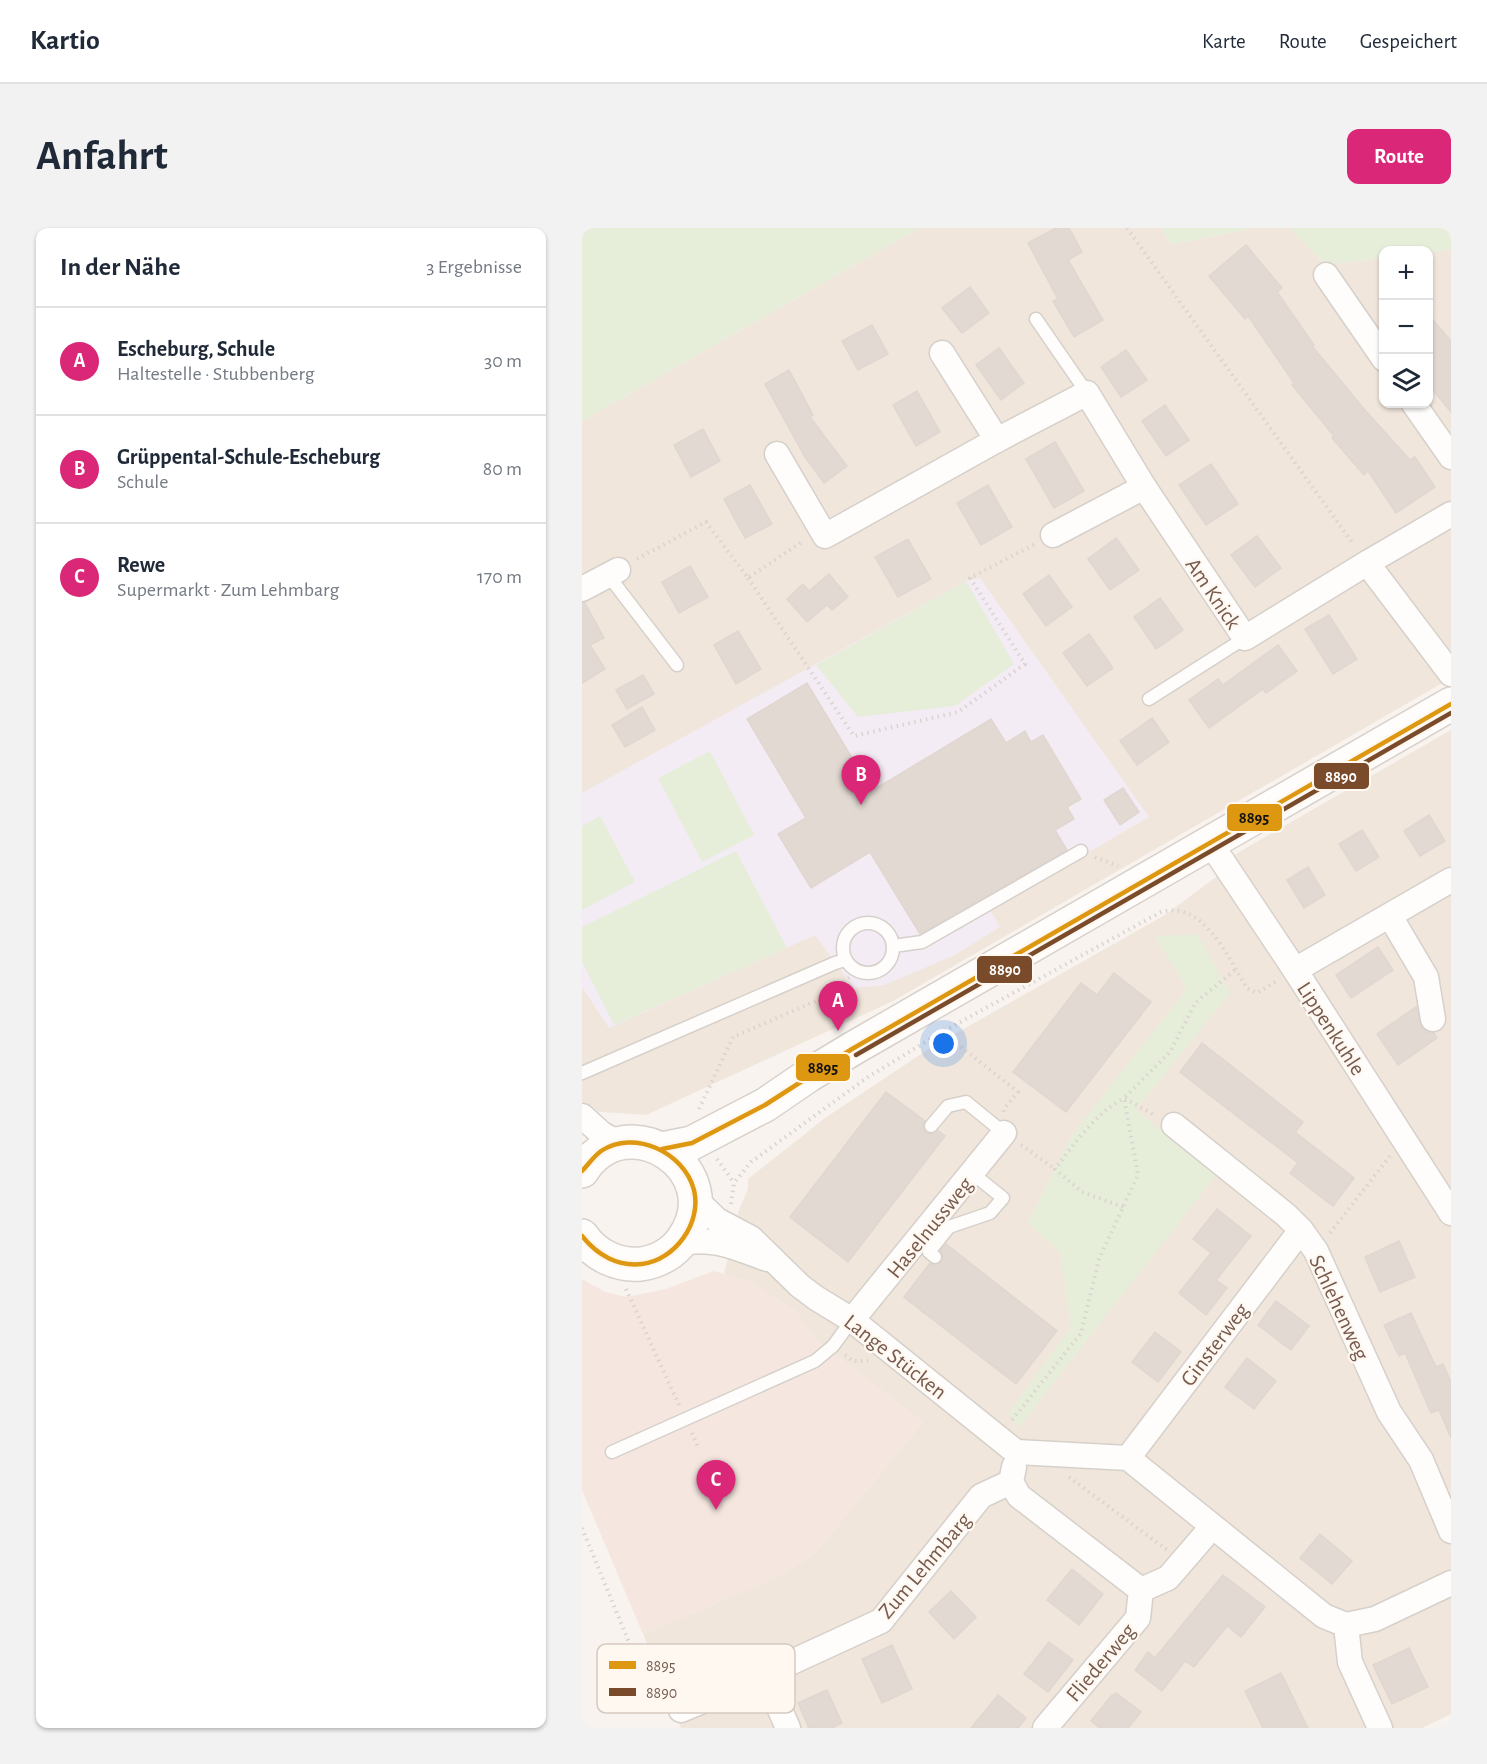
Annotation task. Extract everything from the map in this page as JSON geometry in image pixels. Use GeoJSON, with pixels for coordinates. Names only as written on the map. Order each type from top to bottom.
{"type":"FeatureCollection","features":[{"type":"Feature","properties":{"kind":"main road"},"geometry":{"type":"LineString","coordinates":[[662,1149],[692,1143],[765,1106],[809,1075],[852,1049],[1451,704]]}},
{"type":"Feature","properties":{"kind":"main road"},"geometry":{"type":"LineString","coordinates":[[582,1236],[598,1253],[628,1264],[653,1262],[668,1255],[680,1244],[692,1223],[694,1194],[706,1166],[765,1106]]}},
{"type":"Feature","properties":{"kind":"main road"},"geometry":{"type":"LineString","coordinates":[[582,1171],[597,1154],[619,1143],[641,1142],[662,1149],[675,1157],[685,1169],[694,1194]]}},
{"type":"Feature","properties":{"kind":"street"},"geometry":{"type":"LineString","coordinates":[[1326,275],[1380,354]]}},
{"type":"Feature","properties":{"kind":"street"},"geometry":{"type":"LineString","coordinates":[[942,353],[997,440]]}},
{"type":"Feature","properties":{"kind":"street","name":"Am Knick"},"geometry":{"type":"LineString","coordinates":[[1087,393],[1144,487],[1245,639],[1367,562],[1451,514]]}},
{"type":"Feature","properties":{"kind":"street"},"geometry":{"type":"LineString","coordinates":[[777,454],[825,536],[997,440],[1087,393]]}},
{"type":"Feature","properties":{"kind":"street"},"geometry":{"type":"LineString","coordinates":[[1417,408],[1451,457]]}},
{"type":"Feature","properties":{"kind":"street"},"geometry":{"type":"LineString","coordinates":[[1053,535],[1144,487]]}},
{"type":"Feature","properties":{"kind":"street"},"geometry":{"type":"LineString","coordinates":[[1367,562],[1451,674]]}},
{"type":"Feature","properties":{"kind":"street"},"geometry":{"type":"LineString","coordinates":[[582,589],[613,572]]}},
{"type":"Feature","properties":{"kind":"street","name":"Lippenkuhle"},"geometry":{"type":"LineString","coordinates":[[1211,844],[1449,1207]]}},
{"type":"Feature","properties":{"kind":"street"},"geometry":{"type":"LineString","coordinates":[[1295,970],[1451,880]]}},
{"type":"Feature","properties":{"kind":"street"},"geometry":{"type":"LineString","coordinates":[[1390,916],[1426,977],[1433,1019]]}},
{"type":"Feature","properties":{"kind":"street"},"geometry":{"type":"LineString","coordinates":[[582,1116],[602,1134],[619,1143]]}},
{"type":"Feature","properties":{"kind":"street","name":"Schlehenweg"},"geometry":{"type":"LineString","coordinates":[[1174,1125],[1286,1215],[1301,1230],[1316,1251],[1389,1412],[1421,1460],[1451,1531]]}},
{"type":"Feature","properties":{"kind":"street","name":"Haselnussweg"},"geometry":{"type":"LineString","coordinates":[[852,1320],[1004,1133]]}},
{"type":"Feature","properties":{"kind":"street","name":"Lange Stücken"},"geometry":{"type":"LineString","coordinates":[[694,1194],[717,1220],[751,1238],[774,1262],[816,1298],[852,1320],[1007,1445]]}},
{"type":"Feature","properties":{"kind":"street","name":"Ginsterweg"},"geometry":{"type":"LineString","coordinates":[[1128,1458],[1301,1230]]}},
{"type":"Feature","properties":{"kind":"street","name":"Lange Stücken"},"geometry":{"type":"LineString","coordinates":[[680,1244],[693,1240],[708,1241],[774,1262]]}},
{"type":"Feature","properties":{"kind":"street"},"geometry":{"type":"LineString","coordinates":[[1212,1527],[1168,1578],[1141,1590],[1019,1496],[1011,1482],[1007,1445],[1128,1458],[1324,1616],[1346,1625],[1375,1619],[1451,1583]]}},
{"type":"Feature","properties":{"kind":"street","name":"Zum Lehmbarg"},"geometry":{"type":"LineString","coordinates":[[795,1661],[881,1621],[981,1496],[1011,1482]]}},
{"type":"Feature","properties":{"kind":"street","name":"Fliederweg"},"geometry":{"type":"LineString","coordinates":[[1045,1728],[1138,1618],[1141,1590]]}},
{"type":"Feature","properties":{"kind":"street"},"geometry":{"type":"LineString","coordinates":[[1346,1625],[1350,1662],[1380,1728]]}},
{"type":"Feature","properties":{"kind":"street"},"geometry":{"type":"LineString","coordinates":[[781,1713],[788,1728]]}},
{"type":"Feature","properties":{"kind":"lane"},"geometry":{"type":"LineString","coordinates":[[1036,319],[1071,373],[1087,393]]}},
{"type":"Feature","properties":{"kind":"lane"},"geometry":{"type":"LineString","coordinates":[[613,572],[677,665]]}},
{"type":"Feature","properties":{"kind":"lane"},"geometry":{"type":"LineString","coordinates":[[1149,699],[1245,639]]}},
{"type":"Feature","properties":{"kind":"lane"},"geometry":{"type":"LineString","coordinates":[[893,946],[922,942],[1081,851]]}},
{"type":"Feature","properties":{"kind":"lane"},"geometry":{"type":"LineString","coordinates":[[861,924],[874,924],[882,927],[891,938],[893,946],[890,961],[880,971],[870,974],[856,971],[845,960],[842,947],[849,931],[861,924]]}},
{"type":"Feature","properties":{"kind":"lane"},"geometry":{"type":"LineString","coordinates":[[582,1073],[845,960]]}},
{"type":"Feature","properties":{"kind":"lane"},"geometry":{"type":"LineString","coordinates":[[931,1126],[948,1106],[966,1102],[1004,1133]]}},
{"type":"Feature","properties":{"kind":"lane"},"geometry":{"type":"LineString","coordinates":[[935,1257],[929,1252],[949,1227],[990,1213],[1003,1198],[972,1173]]}},
{"type":"Feature","properties":{"kind":"lane"},"geometry":{"type":"LineString","coordinates":[[612,1452],[815,1361],[833,1346],[852,1320]]}},
{"type":"Feature","properties":{"kind":"path"},"geometry":{"type":"LineString","coordinates":[[1127,228],[1367,562]]}},
{"type":"Feature","properties":{"kind":"path"},"geometry":{"type":"LineString","coordinates":[[613,572],[706,522],[748,578],[854,736],[958,711],[1024,664],[970,578],[1053,535]]}},
{"type":"Feature","properties":{"kind":"path"},"geometry":{"type":"LineString","coordinates":[[748,578],[821,530]]}},
{"type":"Feature","properties":{"kind":"path"},"geometry":{"type":"LineString","coordinates":[[729,1212],[734,1183],[751,1162],[868,1077],[942,1032],[1161,912],[1168,910],[1185,912],[1202,921],[1247,988],[1257,993],[1295,970]]}},
{"type":"Feature","properties":{"kind":"path"},"geometry":{"type":"LineString","coordinates":[[1055,1169],[1077,1140],[1170,1052],[1195,1003],[1235,970]]}},
{"type":"Feature","properties":{"kind":"path"},"geometry":{"type":"LineString","coordinates":[[695,1117],[733,1037],[832,994],[856,971]]}},
{"type":"Feature","properties":{"kind":"path"},"geometry":{"type":"LineString","coordinates":[[942,1032],[1018,1092],[1004,1109],[1004,1133],[1055,1169],[1082,1192],[1123,1207]]}},
{"type":"Feature","properties":{"kind":"path"},"geometry":{"type":"LineString","coordinates":[[1124,1098],[1174,1125]]}},
{"type":"Feature","properties":{"kind":"path"},"geometry":{"type":"LineString","coordinates":[[1007,1445],[1081,1333],[1099,1259],[1138,1175],[1124,1098]]}},
{"type":"Feature","properties":{"kind":"path"},"geometry":{"type":"LineString","coordinates":[[1316,1251],[1403,1139]]}},
{"type":"Feature","properties":{"kind":"path"},"geometry":{"type":"LineString","coordinates":[[720,1164],[734,1183]]}},
{"type":"Feature","properties":{"kind":"path"},"geometry":{"type":"LineString","coordinates":[[624,1285],[699,1449]]}},
{"type":"Feature","properties":{"kind":"path"},"geometry":{"type":"LineString","coordinates":[[1065,1474],[1183,1562]]}},
{"type":"Feature","properties":{"kind":"path"},"geometry":{"type":"LineString","coordinates":[[582,1528],[637,1644]]}},
{"type":"Feature","properties":{"kind":"shaded area"},"geometry":{"type":"Polygon","coordinates":[[[919,228],[1161,228],[1172,244],[1255,228],[1290,228],[1326,265],[1379,258],[1379,408],[1433,408],[1433,251],[1451,249],[1451,678],[893,1001],[646,1115],[589,1111],[582,1101],[582,421],[919,228]]]}},
{"type":"Feature","properties":{"kind":"shaded area"},"geometry":{"type":"Polygon","coordinates":[[[980,578],[1149,817],[990,910],[1000,927],[953,956],[884,985],[854,988],[815,935],[609,1028],[582,987],[582,793],[966,581],[980,578]]]}},
{"type":"Feature","properties":{"kind":"shaded area"},"geometry":{"type":"Polygon","coordinates":[[[1451,730],[1451,1714],[1422,1728],[681,1728],[675,1713],[795,1713],[795,1644],[647,1644],[643,1634],[778,1577],[815,1553],[923,1422],[816,1340],[795,1311],[750,1282],[724,1274],[739,1210],[748,1189],[748,1179],[825,1118],[930,1048],[1165,915],[1220,874],[1227,859],[1451,730]]]}},
{"type":"Feature","properties":{"kind":"shaded area"},"geometry":{"type":"Polygon","coordinates":[[[714,1271],[750,1282],[795,1311],[816,1340],[923,1422],[815,1553],[778,1577],[643,1634],[582,1490],[582,1279],[605,1292],[627,1297],[666,1289],[714,1271]]]}},
{"type":"Feature","properties":{"kind":"green space"},"geometry":{"type":"Polygon","coordinates":[[[582,228],[919,228],[582,421],[582,228]]]}},
{"type":"Feature","properties":{"kind":"green space"},"geometry":{"type":"Polygon","coordinates":[[[1161,228],[1255,228],[1172,244],[1161,228]]]}},
{"type":"Feature","properties":{"kind":"green space"},"geometry":{"type":"Polygon","coordinates":[[[1290,228],[1451,228],[1451,249],[1433,251],[1433,246],[1379,246],[1379,258],[1326,265],[1290,228]]]}},
{"type":"Feature","properties":{"kind":"green space"},"geometry":{"type":"Polygon","coordinates":[[[966,581],[1014,664],[955,706],[858,717],[816,665],[966,581]]]}},
{"type":"Feature","properties":{"kind":"green space"},"geometry":{"type":"Polygon","coordinates":[[[710,751],[754,835],[702,862],[658,778],[710,751]]]}},
{"type":"Feature","properties":{"kind":"green space"},"geometry":{"type":"Polygon","coordinates":[[[600,816],[635,882],[582,910],[582,826],[600,816]]]}},
{"type":"Feature","properties":{"kind":"green space"},"geometry":{"type":"Polygon","coordinates":[[[736,851],[787,948],[614,1025],[582,962],[582,927],[736,851]]]}},
{"type":"Feature","properties":{"kind":"green space"},"geometry":{"type":"Polygon","coordinates":[[[1197,934],[1230,993],[1136,1110],[1216,1175],[1019,1427],[1008,1414],[1071,1327],[1060,1252],[1028,1223],[1072,1135],[1187,989],[1155,936],[1197,934]]]}},
{"type":"Feature","properties":{"kind":"building"},"geometry":{"type":"Polygon","coordinates":[[[1056,228],[1069,228],[1082,252],[1068,260],[1103,320],[1074,337],[1053,301],[1058,299],[1028,243],[1056,228]]]}},
{"type":"Feature","properties":{"kind":"building"},"geometry":{"type":"Polygon","coordinates":[[[1246,245],[1282,288],[1277,292],[1314,345],[1312,346],[1410,460],[1415,457],[1435,487],[1396,513],[1368,471],[1364,475],[1332,438],[1334,436],[1292,385],[1294,383],[1248,316],[1245,319],[1209,276],[1246,245]]]}},
{"type":"Feature","properties":{"kind":"building"},"geometry":{"type":"Polygon","coordinates":[[[970,287],[989,313],[962,333],[942,308],[970,287]]]}},
{"type":"Feature","properties":{"kind":"building"},"geometry":{"type":"Polygon","coordinates":[[[1433,320],[1451,341],[1451,412],[1433,390],[1433,320]]]}},
{"type":"Feature","properties":{"kind":"building"},"geometry":{"type":"Polygon","coordinates":[[[872,325],[888,354],[858,370],[842,341],[872,325]]]}},
{"type":"Feature","properties":{"kind":"building"},"geometry":{"type":"Polygon","coordinates":[[[999,348],[1024,383],[1001,400],[976,365],[999,348]]]}},
{"type":"Feature","properties":{"kind":"building"},"geometry":{"type":"Polygon","coordinates":[[[1126,350],[1147,380],[1121,397],[1101,367],[1126,350]]]}},
{"type":"Feature","properties":{"kind":"building"},"geometry":{"type":"Polygon","coordinates":[[[789,370],[813,415],[810,417],[847,466],[824,483],[805,457],[765,384],[789,370]]]}},
{"type":"Feature","properties":{"kind":"building"},"geometry":{"type":"Polygon","coordinates":[[[917,391],[940,432],[916,446],[893,405],[917,391]]]}},
{"type":"Feature","properties":{"kind":"building"},"geometry":{"type":"Polygon","coordinates":[[[1165,405],[1189,440],[1166,456],[1142,421],[1165,405]]]}},
{"type":"Feature","properties":{"kind":"building"},"geometry":{"type":"Polygon","coordinates":[[[703,429],[720,461],[691,477],[674,445],[703,429]]]}},
{"type":"Feature","properties":{"kind":"building"},"geometry":{"type":"Polygon","coordinates":[[[1055,442],[1084,491],[1054,508],[1026,459],[1055,442]]]}},
{"type":"Feature","properties":{"kind":"building"},"geometry":{"type":"Polygon","coordinates":[[[1211,464],[1238,504],[1206,525],[1179,485],[1211,464]]]}},
{"type":"Feature","properties":{"kind":"building"},"geometry":{"type":"Polygon","coordinates":[[[750,485],[772,524],[745,538],[724,499],[750,485]]]}},
{"type":"Feature","properties":{"kind":"building"},"geometry":{"type":"Polygon","coordinates":[[[988,485],[1012,527],[981,545],[957,503],[988,485]]]}},
{"type":"Feature","properties":{"kind":"building"},"geometry":{"type":"Polygon","coordinates":[[[1257,536],[1281,568],[1255,587],[1231,555],[1257,536]]]}},
{"type":"Feature","properties":{"kind":"building"},"geometry":{"type":"Polygon","coordinates":[[[1116,538],[1139,570],[1110,590],[1088,559],[1116,538]]]}},
{"type":"Feature","properties":{"kind":"building"},"geometry":{"type":"Polygon","coordinates":[[[908,539],[931,579],[898,597],[875,557],[908,539]]]}},
{"type":"Feature","properties":{"kind":"building"},"geometry":{"type":"Polygon","coordinates":[[[690,566],[708,597],[679,613],[662,582],[690,566]]]}},
{"type":"Feature","properties":{"kind":"building"},"geometry":{"type":"Polygon","coordinates":[[[829,574],[848,597],[832,610],[827,605],[807,622],[787,599],[803,584],[809,591],[829,574]]]}},
{"type":"Feature","properties":{"kind":"building"},"geometry":{"type":"Polygon","coordinates":[[[1049,575],[1072,607],[1046,626],[1023,594],[1049,575]]]}},
{"type":"Feature","properties":{"kind":"building"},"geometry":{"type":"Polygon","coordinates":[[[1160,598],[1183,630],[1156,649],[1134,617],[1160,598]]]}},
{"type":"Feature","properties":{"kind":"building"},"geometry":{"type":"Polygon","coordinates":[[[582,603],[585,603],[604,638],[590,645],[605,669],[582,683],[582,603]]]}},
{"type":"Feature","properties":{"kind":"building"},"geometry":{"type":"Polygon","coordinates":[[[1329,615],[1357,659],[1333,674],[1305,629],[1329,615]]]}},
{"type":"Feature","properties":{"kind":"building"},"geometry":{"type":"Polygon","coordinates":[[[738,631],[761,669],[736,684],[714,645],[738,631]]]}},
{"type":"Feature","properties":{"kind":"building"},"geometry":{"type":"Polygon","coordinates":[[[1089,634],[1113,668],[1087,686],[1063,653],[1089,634]]]}},
{"type":"Feature","properties":{"kind":"building"},"geometry":{"type":"Polygon","coordinates":[[[1278,645],[1297,671],[1266,693],[1263,689],[1209,728],[1189,700],[1218,679],[1223,685],[1278,645]]]}},
{"type":"Feature","properties":{"kind":"building"},"geometry":{"type":"Polygon","coordinates":[[[643,675],[654,694],[627,709],[616,690],[643,675]]]}},
{"type":"Feature","properties":{"kind":"building"},"geometry":{"type":"Polygon","coordinates":[[[807,683],[872,791],[991,719],[1006,743],[1025,731],[1031,742],[1043,735],[1081,799],[1067,807],[1074,819],[1055,830],[1067,850],[920,934],[870,852],[811,888],[778,834],[806,818],[747,719],[807,683]]]}},
{"type":"Feature","properties":{"kind":"building"},"geometry":{"type":"Polygon","coordinates":[[[642,707],[655,730],[625,747],[612,725],[642,707]]]}},
{"type":"Feature","properties":{"kind":"building"},"geometry":{"type":"Polygon","coordinates":[[[1152,718],[1169,742],[1137,765],[1120,741],[1152,718]]]}},
{"type":"Feature","properties":{"kind":"building"},"geometry":{"type":"Polygon","coordinates":[[[1123,788],[1139,812],[1120,825],[1104,800],[1123,788]]]}},
{"type":"Feature","properties":{"kind":"building"},"geometry":{"type":"Polygon","coordinates":[[[1429,815],[1445,841],[1420,856],[1404,831],[1429,815]]]}},
{"type":"Feature","properties":{"kind":"building"},"geometry":{"type":"Polygon","coordinates":[[[1362,830],[1379,857],[1356,871],[1339,844],[1362,830]]]}},
{"type":"Feature","properties":{"kind":"building"},"geometry":{"type":"Polygon","coordinates":[[[1308,867],[1325,895],[1304,908],[1287,880],[1308,867]]]}},
{"type":"Feature","properties":{"kind":"building"},"geometry":{"type":"Polygon","coordinates":[[[1378,947],[1393,970],[1351,998],[1336,975],[1378,947]]]}},
{"type":"Feature","properties":{"kind":"building"},"geometry":{"type":"Polygon","coordinates":[[[1114,973],[1151,1002],[1066,1112],[1013,1072],[1081,983],[1097,995],[1114,973]]]}},
{"type":"Feature","properties":{"kind":"building"},"geometry":{"type":"Polygon","coordinates":[[[1416,1007],[1422,1028],[1434,1033],[1437,1038],[1398,1065],[1377,1034],[1416,1007]]]}},
{"type":"Feature","properties":{"kind":"building"},"geometry":{"type":"Polygon","coordinates":[[[1202,1043],[1303,1122],[1295,1132],[1354,1178],[1333,1206],[1290,1173],[1298,1163],[1180,1072],[1202,1043]]]}},
{"type":"Feature","properties":{"kind":"building"},"geometry":{"type":"Polygon","coordinates":[[[886,1092],[925,1121],[923,1128],[926,1133],[933,1134],[938,1131],[945,1136],[848,1262],[790,1217],[886,1092]]]}},
{"type":"Feature","properties":{"kind":"building"},"geometry":{"type":"Polygon","coordinates":[[[1217,1209],[1251,1236],[1216,1280],[1227,1288],[1206,1315],[1179,1293],[1211,1253],[1193,1239],[1217,1209]]]}},
{"type":"Feature","properties":{"kind":"building"},"geometry":{"type":"Polygon","coordinates":[[[1399,1241],[1415,1277],[1380,1292],[1365,1257],[1399,1241]]]}},
{"type":"Feature","properties":{"kind":"building"},"geometry":{"type":"Polygon","coordinates":[[[946,1244],[1057,1331],[1016,1384],[904,1297],[930,1263],[937,1265],[942,1262],[943,1255],[940,1251],[946,1244]]]}},
{"type":"Feature","properties":{"kind":"building"},"geometry":{"type":"Polygon","coordinates":[[[1276,1301],[1309,1326],[1291,1350],[1258,1325],[1276,1301]]]}},
{"type":"Feature","properties":{"kind":"building"},"geometry":{"type":"Polygon","coordinates":[[[1411,1313],[1436,1367],[1443,1364],[1451,1382],[1451,1438],[1439,1410],[1431,1413],[1405,1353],[1399,1356],[1384,1325],[1411,1313]]]}},
{"type":"Feature","properties":{"kind":"building"},"geometry":{"type":"Polygon","coordinates":[[[1155,1332],[1181,1352],[1158,1382],[1132,1362],[1155,1332]]]}},
{"type":"Feature","properties":{"kind":"building"},"geometry":{"type":"Polygon","coordinates":[[[1247,1358],[1276,1381],[1254,1409],[1225,1387],[1247,1358]]]}},
{"type":"Feature","properties":{"kind":"building"},"geometry":{"type":"Polygon","coordinates":[[[1320,1534],[1352,1561],[1332,1584],[1300,1558],[1320,1534]]]}},
{"type":"Feature","properties":{"kind":"building"},"geometry":{"type":"Polygon","coordinates":[[[1072,1569],[1103,1594],[1079,1625],[1047,1600],[1072,1569]]]}},
{"type":"Feature","properties":{"kind":"building"},"geometry":{"type":"Polygon","coordinates":[[[1223,1575],[1265,1607],[1241,1637],[1227,1626],[1194,1667],[1185,1661],[1162,1691],[1135,1670],[1148,1652],[1155,1658],[1223,1575]]]}},
{"type":"Feature","properties":{"kind":"building"},"geometry":{"type":"Polygon","coordinates":[[[951,1591],[976,1617],[954,1639],[929,1612],[951,1591]]]}},
{"type":"Feature","properties":{"kind":"building"},"geometry":{"type":"Polygon","coordinates":[[[1049,1642],[1073,1660],[1048,1692],[1024,1674],[1049,1642]]]}},
{"type":"Feature","properties":{"kind":"building"},"geometry":{"type":"Polygon","coordinates":[[[892,1645],[912,1689],[882,1703],[862,1659],[892,1645]]]}},
{"type":"Feature","properties":{"kind":"building"},"geometry":{"type":"Polygon","coordinates":[[[1409,1648],[1428,1687],[1392,1704],[1373,1665],[1409,1648]]]}},
{"type":"Feature","properties":{"kind":"building"},"geometry":{"type":"Polygon","coordinates":[[[1281,1673],[1308,1728],[1263,1728],[1245,1691],[1281,1673]]]}},
{"type":"Feature","properties":{"kind":"building"},"geometry":{"type":"Polygon","coordinates":[[[827,1690],[842,1723],[832,1728],[809,1728],[798,1703],[827,1690]]]}},
{"type":"Feature","properties":{"kind":"building"},"geometry":{"type":"Polygon","coordinates":[[[1116,1693],[1141,1712],[1128,1728],[1100,1728],[1091,1721],[1116,1693]]]}},
{"type":"Feature","properties":{"kind":"building"},"geometry":{"type":"Polygon","coordinates":[[[998,1695],[1026,1718],[1018,1728],[971,1728],[998,1695]]]}},
{"type":"Feature","properties":{"kind":"transit line","name":"8895"},"geometry":{"type":"LineString","coordinates":[[662,1149],[692,1143],[765,1105],[852,1049],[1451,704]]}},
{"type":"Feature","properties":{"kind":"transit line","name":"8890"},"geometry":{"type":"LineString","coordinates":[[856,1055],[1451,713]]}},
{"type":"Feature","properties":{"kind":"transit line","name":"8895"},"geometry":{"type":"LineString","coordinates":[[582,1171],[598,1153],[614,1145],[628,1142],[642,1144],[669,1155],[680,1165],[694,1190],[695,1202],[694,1215],[683,1238],[675,1248],[654,1261],[642,1264],[625,1264],[616,1261],[594,1249],[582,1236]]}},
{"type":"Feature","properties":{"kind":"place","name":"Grüppental-Schule-Escheburg"},"geometry":{"type":"Point","coordinates":[861,805]}},
{"type":"Feature","properties":{"kind":"place","name":"Escheburg, Schule"},"geometry":{"type":"Point","coordinates":[838,1031]}},
{"type":"Feature","properties":{"kind":"place","name":"Rewe"},"geometry":{"type":"Point","coordinates":[716,1510]}}]}
